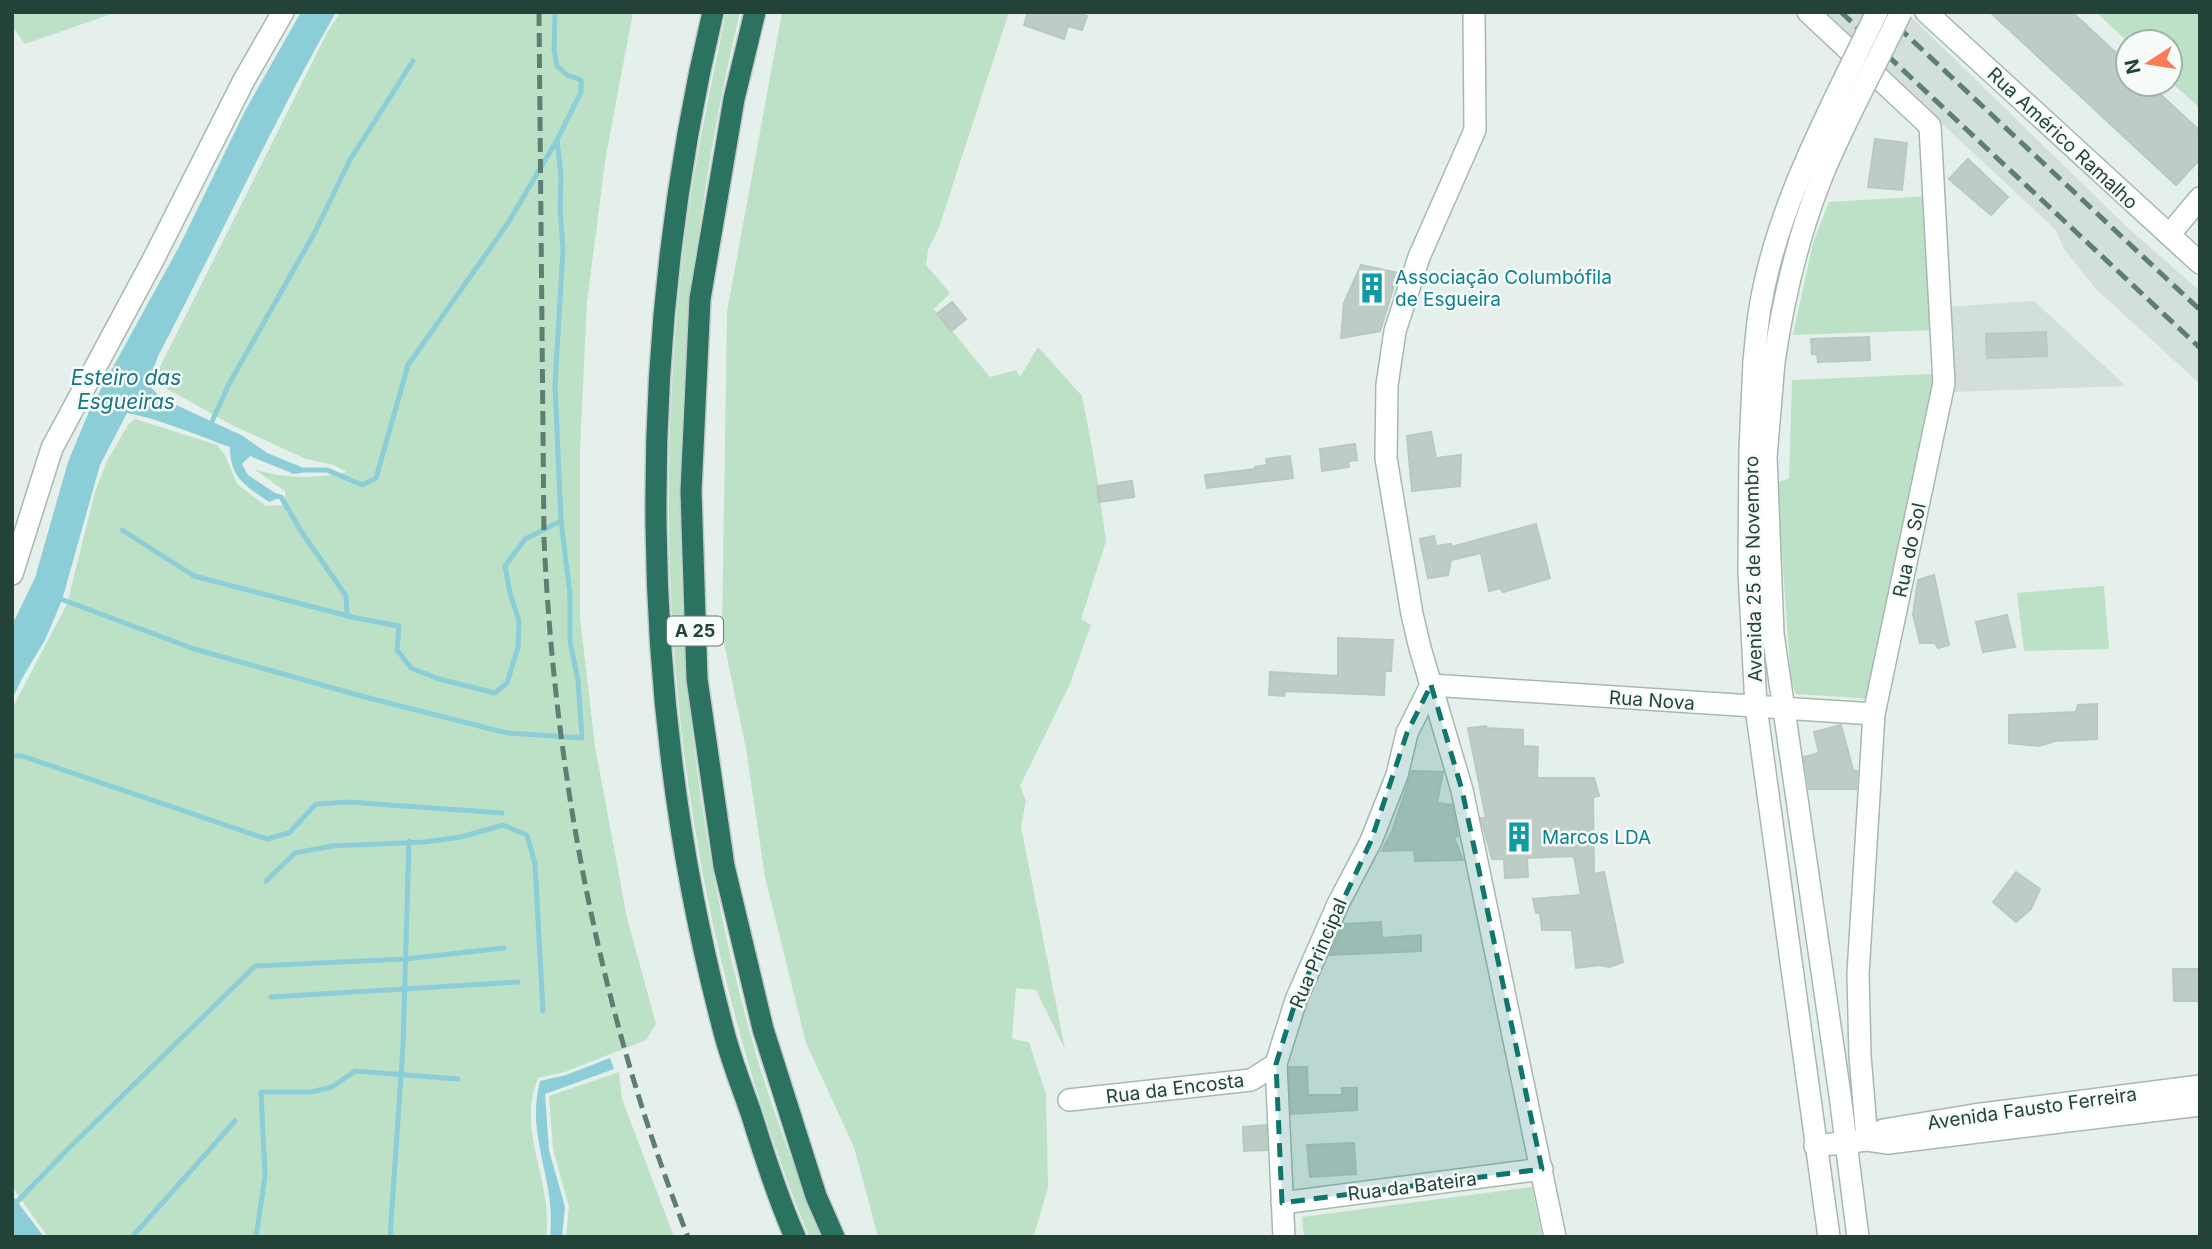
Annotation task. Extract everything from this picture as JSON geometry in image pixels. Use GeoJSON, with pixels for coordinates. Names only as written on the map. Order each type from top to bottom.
{"type":"FeatureCollection","features":[{"type":"Feature","properties":{"kind":"highway","name":"A 25"},"geometry":{"type":"LineString","coordinates":[[713,12],[695,90],[665,294],[654,491],[663,683],[688,872],[725,1037],[782,1207],[795,1237]]}},
{"type":"Feature","properties":{"kind":"highway","name":"A 25"},"geometry":{"type":"LineString","coordinates":[[755,12],[734,99],[700,299],[691,491],[696,679],[724,866],[763,1029],[817,1196],[834,1237]]}},
{"type":"Feature","properties":{"kind":"street"},"geometry":{"type":"LineString","coordinates":[[12,573],[17,538],[52,448],[153,260],[244,80],[283,12]]}},
{"type":"Feature","properties":{"kind":"street"},"geometry":{"type":"LineString","coordinates":[[1474,12],[1475,130],[1419,257],[1395,331],[1387,385],[1386,458],[1412,614],[1462,790],[1555,1237]]}},
{"type":"Feature","properties":{"kind":"street","name":"Rua do Sol"},"geometry":{"type":"LineString","coordinates":[[1808,12],[1930,126],[1944,383],[1874,714],[1858,974],[1860,1056],[1867,1140]]}},
{"type":"Feature","properties":{"kind":"street","name":"Avenida 25 de Novembro"},"geometry":{"type":"LineString","coordinates":[[1858,1237],[1773,634],[1760,307],[1774,251],[1800,174],[1877,12]]}},
{"type":"Feature","properties":{"kind":"street","name":"Avenida 25 de Novembro"},"geometry":{"type":"LineString","coordinates":[[1828,1234],[1756,707],[1749,572],[1750,451],[1764,362],[1797,248],[1821,180],[1901,12]]}},
{"type":"Feature","properties":{"kind":"street","name":"Rua Américo Ramalho"},"geometry":{"type":"LineString","coordinates":[[1934,16],[2200,263]]}},
{"type":"Feature","properties":{"kind":"street"},"geometry":{"type":"LineString","coordinates":[[2169,235],[2200,198]]}},
{"type":"Feature","properties":{"kind":"street","name":"Rua Nova"},"geometry":{"type":"LineString","coordinates":[[1431,685],[1874,714]]}},
{"type":"Feature","properties":{"kind":"street","name":"Rua Principal"},"geometry":{"type":"LineString","coordinates":[[1283,1237],[1276,1064],[1296,1000],[1338,904],[1371,841],[1397,775],[1407,733],[1431,685]]}},
{"type":"Feature","properties":{"kind":"street","name":"Rua da Encosta"},"geometry":{"type":"LineString","coordinates":[[1069,1100],[1251,1080],[1276,1064]]}},
{"type":"Feature","properties":{"kind":"street","name":"Avenida Fausto Ferreira"},"geometry":{"type":"LineString","coordinates":[[1867,1140],[1886,1129],[2200,1086]]}},
{"type":"Feature","properties":{"kind":"street","name":"Avenida Fausto Ferreira"},"geometry":{"type":"LineString","coordinates":[[1845,1142],[1867,1140],[1888,1143],[2200,1105]]}},
{"type":"Feature","properties":{"kind":"street"},"geometry":{"type":"LineString","coordinates":[[1815,1146],[1845,1142]]}},
{"type":"Feature","properties":{"kind":"street","name":"Rua da Bateira"},"geometry":{"type":"LineString","coordinates":[[1282,1203],[1542,1169]]}},
{"type":"Feature","properties":{"kind":"highlighted area"},"geometry":{"type":"Polygon","coordinates":[[[1431,685],[1462,790],[1542,1169],[1282,1203],[1276,1064],[1296,1000],[1371,841],[1407,733],[1431,685]]]}},
{"type":"Feature","properties":{"kind":"shaded area"},"geometry":{"type":"Polygon","coordinates":[[[1822,12],[1906,12],[2128,228],[2200,291],[2200,384],[2096,289],[2064,249],[2056,230],[1822,12]]]}},
{"type":"Feature","properties":{"kind":"shaded area"},"geometry":{"type":"Polygon","coordinates":[[[2034,301],[2126,386],[1951,392],[1945,307],[2034,301]]]}},
{"type":"Feature","properties":{"kind":"green space"},"geometry":{"type":"Polygon","coordinates":[[[12,12],[117,12],[25,44],[12,26],[12,12]]]}},
{"type":"Feature","properties":{"kind":"green space"},"geometry":{"type":"Polygon","coordinates":[[[341,12],[633,12],[605,161],[587,303],[580,448],[580,618],[595,746],[627,918],[656,1024],[646,1040],[565,1072],[538,1078],[532,1096],[531,1116],[532,1134],[546,1202],[546,1237],[48,1237],[12,1187],[12,709],[67,604],[95,492],[107,461],[128,425],[135,419],[217,445],[225,455],[237,484],[266,506],[282,505],[286,492],[254,469],[300,477],[347,472],[334,465],[306,459],[232,425],[153,381],[328,31],[341,12]]]}},
{"type":"Feature","properties":{"kind":"green space"},"geometry":{"type":"Polygon","coordinates":[[[726,12],[740,12],[713,141],[694,272],[683,403],[680,534],[686,665],[701,796],[724,926],[763,1077],[821,1237],[809,1237],[766,1118],[730,998],[703,876],[684,753],[673,629],[669,504],[672,379],[687,223],[696,162],[726,12]]]}},
{"type":"Feature","properties":{"kind":"green space"},"geometry":{"type":"Polygon","coordinates":[[[782,12],[1009,12],[938,230],[928,250],[926,265],[950,293],[934,309],[990,377],[1016,370],[1020,377],[1038,347],[1082,396],[1106,541],[1081,619],[1091,625],[1069,686],[1020,786],[1026,801],[1021,827],[1065,1049],[1036,990],[1016,988],[1012,1039],[1029,1042],[1046,1094],[1048,1188],[1034,1235],[1036,1237],[878,1237],[854,1147],[806,1043],[765,877],[746,749],[722,633],[727,312],[782,12]]]}},
{"type":"Feature","properties":{"kind":"green space"},"geometry":{"type":"Polygon","coordinates":[[[2096,12],[2200,12],[2200,108],[2184,94],[2184,28],[2114,29],[2096,12]]]}},
{"type":"Feature","properties":{"kind":"green space"},"geometry":{"type":"Polygon","coordinates":[[[1930,196],[1935,330],[1793,335],[1813,243],[1829,202],[1930,196]]]}},
{"type":"Feature","properties":{"kind":"green space"},"geometry":{"type":"Polygon","coordinates":[[[1932,374],[1933,418],[1872,699],[1796,694],[1791,681],[1777,482],[1789,479],[1792,380],[1932,374]]]}},
{"type":"Feature","properties":{"kind":"green space"},"geometry":{"type":"Polygon","coordinates":[[[2104,586],[2109,649],[2024,651],[2017,593],[2104,586]]]}},
{"type":"Feature","properties":{"kind":"green space"},"geometry":{"type":"Polygon","coordinates":[[[619,1072],[622,1099],[674,1237],[566,1237],[569,1207],[553,1149],[549,1096],[619,1072]]]}},
{"type":"Feature","properties":{"kind":"green space"},"geometry":{"type":"Polygon","coordinates":[[[1532,1187],[1542,1237],[1304,1237],[1302,1217],[1532,1187]]]}},
{"type":"Feature","properties":{"kind":"water","name":"Esteiro das Esgueiras"},"geometry":{"type":"Polygon","coordinates":[[[301,12],[336,12],[158,356],[148,384],[161,398],[243,436],[267,453],[311,471],[294,474],[250,456],[242,464],[248,475],[281,497],[269,502],[240,480],[233,466],[230,447],[127,413],[100,465],[62,600],[45,640],[12,699],[12,625],[35,578],[68,462],[90,409],[180,245],[245,111],[301,12]]]}},
{"type":"Feature","properties":{"kind":"water"},"geometry":{"type":"Polygon","coordinates":[[[610,1058],[614,1069],[545,1094],[549,1150],[565,1207],[562,1237],[550,1237],[549,1197],[536,1121],[540,1081],[566,1075],[610,1058]]]}},
{"type":"Feature","properties":{"kind":"water"},"geometry":{"type":"Polygon","coordinates":[[[13,1196],[44,1237],[12,1237],[13,1196]]]}},
{"type":"Feature","properties":{"kind":"building"},"geometry":{"type":"Polygon","coordinates":[[[1028,12],[1076,12],[1087,16],[1082,30],[1068,26],[1064,39],[1024,25],[1028,12]]]}},
{"type":"Feature","properties":{"kind":"building"},"geometry":{"type":"Polygon","coordinates":[[[1990,12],[2072,12],[2114,51],[2114,98],[2164,98],[2200,131],[2200,159],[2176,185],[1990,12]]]}},
{"type":"Feature","properties":{"kind":"building"},"geometry":{"type":"Polygon","coordinates":[[[1875,139],[1907,143],[1902,190],[1868,187],[1875,139]]]}},
{"type":"Feature","properties":{"kind":"building"},"geometry":{"type":"Polygon","coordinates":[[[1968,159],[2008,197],[1991,215],[1949,179],[1968,159]]]}},
{"type":"Feature","properties":{"kind":"building","name":"Associação Columbófila de Esgueira"},"geometry":{"type":"Polygon","coordinates":[[[1361,265],[1398,273],[1380,331],[1341,338],[1344,303],[1361,265]]]}},
{"type":"Feature","properties":{"kind":"building"},"geometry":{"type":"Polygon","coordinates":[[[952,302],[966,319],[951,331],[937,314],[952,302]]]}},
{"type":"Feature","properties":{"kind":"building"},"geometry":{"type":"Polygon","coordinates":[[[2046,332],[2047,356],[1987,358],[1986,334],[2046,332]]]}},
{"type":"Feature","properties":{"kind":"building"},"geometry":{"type":"Polygon","coordinates":[[[1869,337],[1870,360],[1818,362],[1817,354],[1812,354],[1811,339],[1869,337]]]}},
{"type":"Feature","properties":{"kind":"building"},"geometry":{"type":"Polygon","coordinates":[[[1431,432],[1436,458],[1461,455],[1460,486],[1412,491],[1407,436],[1431,432]]]}},
{"type":"Feature","properties":{"kind":"building"},"geometry":{"type":"Polygon","coordinates":[[[1355,444],[1357,460],[1348,461],[1349,467],[1322,471],[1320,449],[1355,444]]]}},
{"type":"Feature","properties":{"kind":"building"},"geometry":{"type":"Polygon","coordinates":[[[1290,456],[1293,478],[1207,488],[1205,475],[1255,469],[1267,465],[1266,459],[1290,456]]]}},
{"type":"Feature","properties":{"kind":"building"},"geometry":{"type":"Polygon","coordinates":[[[1132,481],[1134,497],[1099,502],[1097,486],[1132,481]]]}},
{"type":"Feature","properties":{"kind":"building"},"geometry":{"type":"Polygon","coordinates":[[[1536,524],[1550,578],[1503,592],[1500,588],[1489,591],[1481,553],[1451,560],[1448,575],[1428,578],[1420,539],[1434,536],[1436,546],[1451,544],[1451,547],[1536,524]]]}},
{"type":"Feature","properties":{"kind":"building"},"geometry":{"type":"Polygon","coordinates":[[[1934,575],[1949,645],[1938,648],[1935,643],[1920,643],[1913,614],[1918,580],[1934,575]]]}},
{"type":"Feature","properties":{"kind":"building"},"geometry":{"type":"Polygon","coordinates":[[[2007,615],[2015,647],[1983,652],[1976,622],[2007,615]]]}},
{"type":"Feature","properties":{"kind":"building"},"geometry":{"type":"Polygon","coordinates":[[[1338,638],[1393,640],[1391,671],[1385,671],[1384,695],[1285,691],[1284,696],[1269,695],[1270,672],[1338,676],[1338,638]]]}},
{"type":"Feature","properties":{"kind":"building"},"geometry":{"type":"Polygon","coordinates":[[[2097,704],[2097,739],[2055,741],[2039,746],[2009,743],[2009,715],[2076,712],[2078,705],[2097,704]]]}},
{"type":"Feature","properties":{"kind":"building"},"geometry":{"type":"Polygon","coordinates":[[[1841,725],[1853,770],[1857,771],[1856,789],[1809,789],[1804,757],[1819,753],[1814,732],[1841,725]]]}},
{"type":"Feature","properties":{"kind":"building"},"geometry":{"type":"Polygon","coordinates":[[[1486,726],[1523,730],[1523,746],[1538,747],[1537,778],[1594,778],[1599,796],[1593,797],[1594,874],[1604,872],[1623,962],[1609,967],[1600,965],[1576,968],[1572,930],[1542,930],[1540,913],[1536,913],[1533,899],[1581,895],[1574,856],[1527,858],[1528,877],[1505,878],[1504,859],[1492,859],[1481,818],[1486,818],[1468,728],[1486,726]]]}},
{"type":"Feature","properties":{"kind":"building"},"geometry":{"type":"Polygon","coordinates":[[[1412,771],[1443,772],[1437,803],[1452,805],[1458,836],[1454,837],[1463,860],[1415,861],[1414,850],[1382,851],[1392,831],[1412,771]]]}},
{"type":"Feature","properties":{"kind":"building"},"geometry":{"type":"Polygon","coordinates":[[[2016,872],[2040,889],[2031,909],[2016,922],[1993,902],[2016,872]]]}},
{"type":"Feature","properties":{"kind":"building"},"geometry":{"type":"Polygon","coordinates":[[[1381,922],[1382,938],[1421,935],[1421,951],[1330,955],[1344,924],[1381,922]]]}},
{"type":"Feature","properties":{"kind":"building"},"geometry":{"type":"Polygon","coordinates":[[[2173,969],[2200,969],[2200,1001],[2174,1001],[2173,969]]]}},
{"type":"Feature","properties":{"kind":"building"},"geometry":{"type":"Polygon","coordinates":[[[1289,1067],[1307,1067],[1308,1095],[1342,1095],[1342,1088],[1357,1088],[1357,1110],[1291,1114],[1289,1067]]]}},
{"type":"Feature","properties":{"kind":"building"},"geometry":{"type":"Polygon","coordinates":[[[1266,1125],[1267,1150],[1244,1151],[1243,1127],[1266,1125]]]}},
{"type":"Feature","properties":{"kind":"building"},"geometry":{"type":"Polygon","coordinates":[[[1354,1143],[1356,1174],[1310,1177],[1307,1145],[1354,1143]]]}},
{"type":"Feature","properties":{"kind":"waterway"},"geometry":{"type":"LineString","coordinates":[[304,470],[327,470],[362,485],[376,478],[408,365],[508,223],[557,140],[581,92],[581,80],[567,75],[557,66],[554,50],[555,12]]}},
{"type":"Feature","properties":{"kind":"waterway"},"geometry":{"type":"LineString","coordinates":[[209,428],[229,384],[315,232],[350,160],[413,61]]}},
{"type":"Feature","properties":{"kind":"waterway"},"geometry":{"type":"LineString","coordinates":[[122,530],[194,576],[356,618],[399,626],[397,650],[411,668],[439,679],[495,693],[507,683],[518,647],[519,621],[505,566],[525,539],[561,521],[555,385],[563,249],[557,140]]}},
{"type":"Feature","properties":{"kind":"waterway"},"geometry":{"type":"LineString","coordinates":[[276,496],[281,497],[346,596],[347,616]]}},
{"type":"Feature","properties":{"kind":"waterway"},"geometry":{"type":"LineString","coordinates":[[58,598],[194,649],[365,697],[507,733],[582,738],[578,681],[570,641],[570,594],[561,521]]}},
{"type":"Feature","properties":{"kind":"waterway"},"geometry":{"type":"LineString","coordinates":[[12,756],[22,756],[267,839],[289,833],[316,804],[348,802],[502,813]]}},
{"type":"Feature","properties":{"kind":"waterway"},"geometry":{"type":"LineString","coordinates":[[266,881],[295,853],[332,846],[424,842],[461,837],[503,825],[527,835],[535,864],[543,1011]]}},
{"type":"Feature","properties":{"kind":"waterway"},"geometry":{"type":"LineString","coordinates":[[390,1237],[403,1046],[409,841]]}},
{"type":"Feature","properties":{"kind":"waterway"},"geometry":{"type":"LineString","coordinates":[[12,1207],[255,966],[405,959],[504,948]]}},
{"type":"Feature","properties":{"kind":"waterway"},"geometry":{"type":"LineString","coordinates":[[271,997],[518,982]]}},
{"type":"Feature","properties":{"kind":"waterway"},"geometry":{"type":"LineString","coordinates":[[256,1237],[265,1176],[261,1092],[311,1092],[332,1087],[355,1071],[458,1079]]}},
{"type":"Feature","properties":{"kind":"waterway"},"geometry":{"type":"LineString","coordinates":[[132,1237],[235,1121]]}},
{"type":"Feature","properties":{"kind":"railway"},"geometry":{"type":"LineString","coordinates":[[539,12],[544,539],[559,718],[587,894],[607,981],[657,1153],[688,1237]]}},
{"type":"Feature","properties":{"kind":"railway"},"geometry":{"type":"LineString","coordinates":[[1841,12],[2200,348]]}},
{"type":"Feature","properties":{"kind":"railway"},"geometry":{"type":"LineString","coordinates":[[1882,12],[2200,310]]}},
{"type":"Feature","properties":{"kind":"place","name":"Associação Columbófila de Esgueira"},"geometry":{"type":"Point","coordinates":[1372,288]}},
{"type":"Feature","properties":{"kind":"place","name":"Marcos LDA"},"geometry":{"type":"Point","coordinates":[1519,837]}}]}
